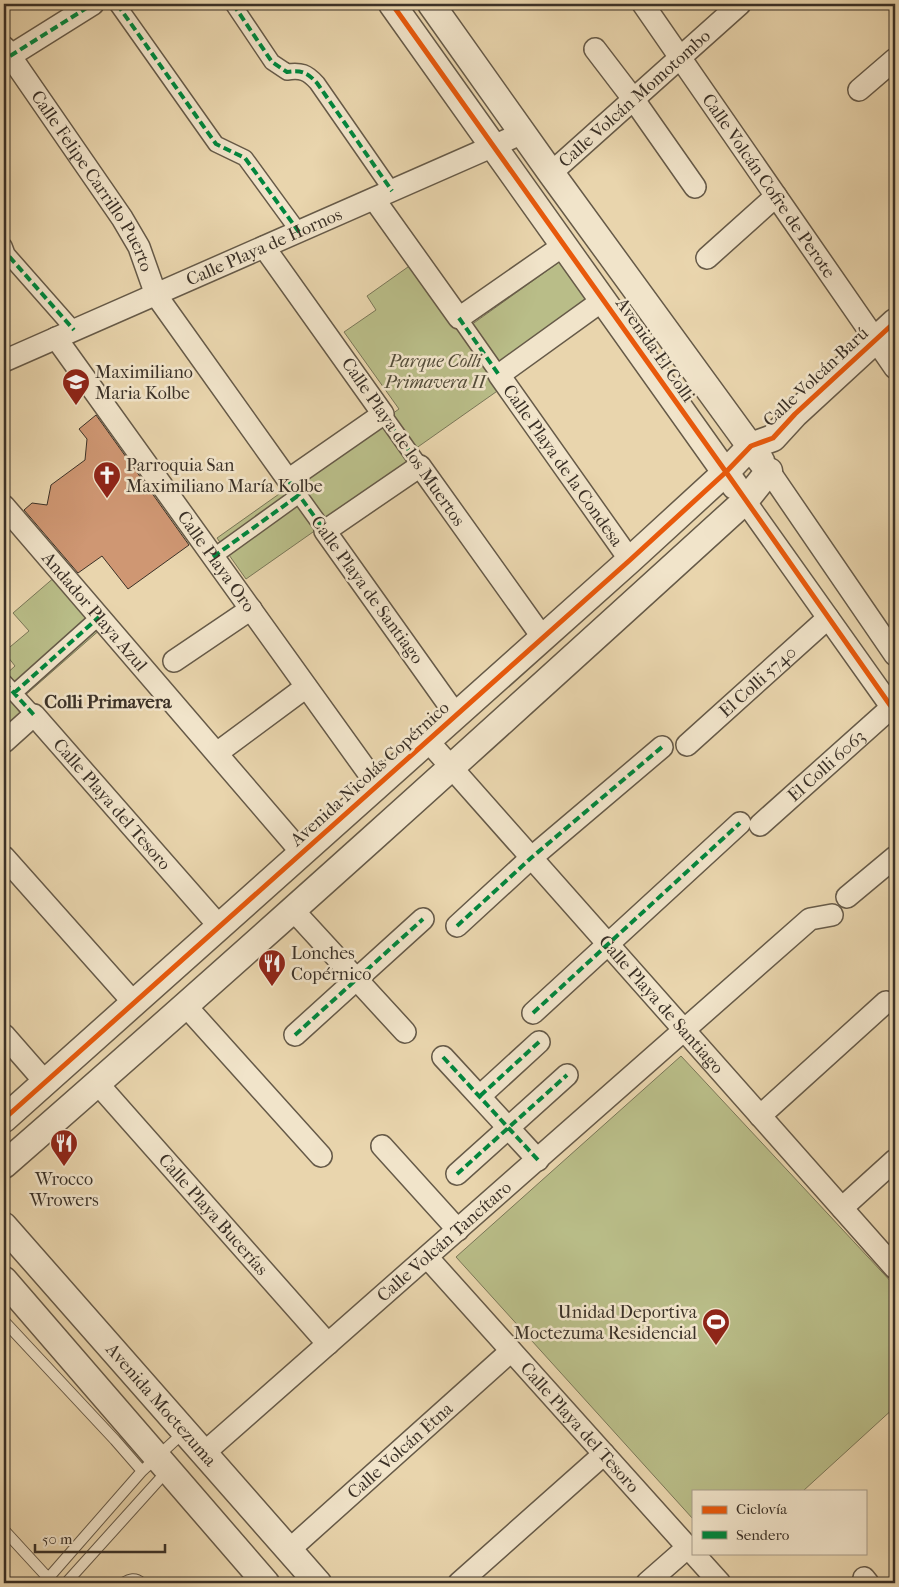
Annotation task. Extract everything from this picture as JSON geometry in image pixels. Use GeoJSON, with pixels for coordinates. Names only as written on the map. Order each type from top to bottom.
{"type":"FeatureCollection","features":[{"type":"Feature","properties":{"kind":"street"},"geometry":{"type":"LineString","coordinates":[[7,51],[93,4]]}},
{"type":"Feature","properties":{"kind":"street"},"geometry":{"type":"LineString","coordinates":[[118,4],[216,144],[245,158],[299,232]]}},
{"type":"Feature","properties":{"kind":"street"},"geometry":{"type":"LineString","coordinates":[[232,4],[272,62],[287,72],[298,70],[310,76],[317,83],[383,195]]}},
{"type":"Feature","properties":{"kind":"street","name":"Avenida El Colli"},"geometry":{"type":"LineString","coordinates":[[392,4],[726,472],[893,710]]}},
{"type":"Feature","properties":{"kind":"street","name":"Avenida El Colli"},"geometry":{"type":"LineString","coordinates":[[430,4],[551,173],[762,442],[769,472],[895,655]]}},
{"type":"Feature","properties":{"kind":"street","name":"Calle Volcán Cofre de Perote"},"geometry":{"type":"LineString","coordinates":[[643,4],[895,368]]}},
{"type":"Feature","properties":{"kind":"street","name":"Calle Volcán Momotombo"},"geometry":{"type":"LineString","coordinates":[[551,173],[740,4]]}},
{"type":"Feature","properties":{"kind":"street"},"geometry":{"type":"LineString","coordinates":[[595,49],[696,187]]}},
{"type":"Feature","properties":{"kind":"street","name":"Calle Felipe Carrillo Puerto"},"geometry":{"type":"LineString","coordinates":[[7,51],[122,218],[139,248],[156,295]]}},
{"type":"Feature","properties":{"kind":"street"},"geometry":{"type":"LineString","coordinates":[[860,90],[895,59]]}},
{"type":"Feature","properties":{"kind":"street","name":"Calle Playa de Hornos"},"geometry":{"type":"LineString","coordinates":[[4,361],[523,133]]}},
{"type":"Feature","properties":{"kind":"street","name":"Calle Playa de la Condesa"},"geometry":{"type":"LineString","coordinates":[[383,195],[459,318],[630,560]]}},
{"type":"Feature","properties":{"kind":"street"},"geometry":{"type":"LineString","coordinates":[[707,258],[776,196]]}},
{"type":"Feature","properties":{"kind":"street"},"geometry":{"type":"LineString","coordinates":[[459,318],[564,245]]}},
{"type":"Feature","properties":{"kind":"street"},"geometry":{"type":"LineString","coordinates":[[4,246],[6,254],[65,334]]}},
{"type":"Feature","properties":{"kind":"street","name":"Calle Playa de los Muertos"},"geometry":{"type":"LineString","coordinates":[[264,247],[543,638]]}},
{"type":"Feature","properties":{"kind":"street","name":"Calle Playa de Santiago"},"geometry":{"type":"LineString","coordinates":[[156,295],[456,715]]}},
{"type":"Feature","properties":{"kind":"street"},"geometry":{"type":"LineString","coordinates":[[499,375],[603,300]]}},
{"type":"Feature","properties":{"kind":"street","name":"Calle Volcán Barú"},"geometry":{"type":"LineString","coordinates":[[762,442],[895,322]]}},
{"type":"Feature","properties":{"kind":"street","name":"Calle Playa Oro"},"geometry":{"type":"LineString","coordinates":[[65,334],[213,557],[378,785]]}},
{"type":"Feature","properties":{"kind":"street"},"geometry":{"type":"LineString","coordinates":[[213,557],[293,487],[383,414]]}},
{"type":"Feature","properties":{"kind":"street","name":"Avenida Nicolás Copérnico"},"geometry":{"type":"LineString","coordinates":[[4,1119],[726,472],[762,442]]}},
{"type":"Feature","properties":{"kind":"street"},"geometry":{"type":"LineString","coordinates":[[325,531],[420,466]]}},
{"type":"Feature","properties":{"kind":"street"},"geometry":{"type":"LineString","coordinates":[[4,1165],[98,1084],[452,768],[745,501],[769,472]]}},
{"type":"Feature","properties":{"kind":"street","name":"Andador Playa Azul"},"geometry":{"type":"LineString","coordinates":[[4,506],[302,853]]}},
{"type":"Feature","properties":{"kind":"street"},"geometry":{"type":"LineString","coordinates":[[174,661],[251,609]]}},
{"type":"Feature","properties":{"kind":"street"},"geometry":{"type":"LineString","coordinates":[[9,687],[99,617]]}},
{"type":"Feature","properties":{"kind":"street","name":"El Colli 5740"},"geometry":{"type":"LineString","coordinates":[[688,744],[828,618]]}},
{"type":"Feature","properties":{"kind":"street","name":"Calle Playa del Tesoro"},"geometry":{"type":"LineString","coordinates":[[9,687],[220,927]]}},
{"type":"Feature","properties":{"kind":"street"},"geometry":{"type":"LineString","coordinates":[[217,754],[306,687]]}},
{"type":"Feature","properties":{"kind":"street","name":"El Colli 6063"},"geometry":{"type":"LineString","coordinates":[[533,1013],[608,944],[750,824],[893,710]]}},
{"type":"Feature","properties":{"kind":"street"},"geometry":{"type":"LineString","coordinates":[[4,742],[34,715]]}},
{"type":"Feature","properties":{"kind":"street","name":"Calle Playa de Santiago"},"geometry":{"type":"LineString","coordinates":[[428,741],[895,1268]]}},
{"type":"Feature","properties":{"kind":"street"},"geometry":{"type":"LineString","coordinates":[[457,926],[531,858],[662,747]]}},
{"type":"Feature","properties":{"kind":"street"},"geometry":{"type":"LineString","coordinates":[[4,857],[134,1003]]}},
{"type":"Feature","properties":{"kind":"street"},"geometry":{"type":"LineString","coordinates":[[848,897],[895,857]]}},
{"type":"Feature","properties":{"kind":"street"},"geometry":{"type":"LineString","coordinates":[[293,910],[405,1032]]}},
{"type":"Feature","properties":{"kind":"street","name":"Calle Volcán Tancítaro"},"geometry":{"type":"LineString","coordinates":[[204,1453],[810,919],[832,915]]}},
{"type":"Feature","properties":{"kind":"street"},"geometry":{"type":"LineString","coordinates":[[295,1035],[423,918]]}},
{"type":"Feature","properties":{"kind":"street"},"geometry":{"type":"LineString","coordinates":[[760,1116],[886,1002]]}},
{"type":"Feature","properties":{"kind":"street"},"geometry":{"type":"LineString","coordinates":[[185,1005],[321,1156]]}},
{"type":"Feature","properties":{"kind":"street"},"geometry":{"type":"LineString","coordinates":[[4,1035],[46,1082]]}},
{"type":"Feature","properties":{"kind":"street"},"geometry":{"type":"LineString","coordinates":[[480,1096],[539,1042]]}},
{"type":"Feature","properties":{"kind":"street"},"geometry":{"type":"LineString","coordinates":[[443,1057],[538,1160]]}},
{"type":"Feature","properties":{"kind":"street"},"geometry":{"type":"LineString","coordinates":[[457,1174],[567,1075]]}},
{"type":"Feature","properties":{"kind":"street","name":"Calle Playa Bucerías"},"geometry":{"type":"LineString","coordinates":[[98,1084],[328,1344]]}},
{"type":"Feature","properties":{"kind":"street"},"geometry":{"type":"LineString","coordinates":[[382,1146],[458,1230]]}},
{"type":"Feature","properties":{"kind":"street"},"geometry":{"type":"LineString","coordinates":[[842,1208],[895,1160]]}},
{"type":"Feature","properties":{"kind":"street","name":"Avenida Moctezuma"},"geometry":{"type":"LineString","coordinates":[[4,1226],[318,1583]]}},
{"type":"Feature","properties":{"kind":"street","name":"Calle Playa del Tesoro"},"geometry":{"type":"LineString","coordinates":[[426,1258],[691,1551]]}},
{"type":"Feature","properties":{"kind":"street","name":"Avenida Moctezuma"},"geometry":{"type":"LineString","coordinates":[[4,1280],[156,1466],[266,1583]]}},
{"type":"Feature","properties":{"kind":"street","name":"Calle Volcán Etna"},"geometry":{"type":"LineString","coordinates":[[289,1550],[511,1352]]}},
{"type":"Feature","properties":{"kind":"street"},"geometry":{"type":"LineString","coordinates":[[458,1583],[604,1454]]}},
{"type":"Feature","properties":{"kind":"street"},"geometry":{"type":"LineString","coordinates":[[647,1583],[691,1551]]}},
{"type":"Feature","properties":{"kind":"street","name":"Calle Playa del Tesoro"},"geometry":{"type":"LineString","coordinates":[[694,1554],[720,1583]]}},
{"type":"Feature","properties":{"kind":"lane"},"geometry":{"type":"LineString","coordinates":[[4,1321],[115,1440],[156,1466]]}},
{"type":"Feature","properties":{"kind":"lane"},"geometry":{"type":"LineString","coordinates":[[66,1583],[156,1466],[185,1432]]}},
{"type":"Feature","properties":{"kind":"lane"},"geometry":{"type":"LineString","coordinates":[[4,1530],[46,1581],[156,1466]]}},
{"type":"Feature","properties":{"kind":"lane"},"geometry":{"type":"LineString","coordinates":[[123,1583],[133,1579],[142,1583]]}},
{"type":"Feature","properties":{"kind":"green space","name":"Parque Colli Primavera II"},"geometry":{"type":"Polygon","coordinates":[[[562,260],[591,300],[503,387],[405,456],[410,464],[246,579],[217,538],[399,409],[344,332],[376,310],[367,296],[415,262],[464,330],[562,260]]]}},
{"type":"Feature","properties":{"kind":"green space"},"geometry":{"type":"Polygon","coordinates":[[[56,576],[102,628],[14,705],[25,719],[4,738],[4,676],[15,666],[4,652],[29,631],[13,613],[56,576]]]}},
{"type":"Feature","properties":{"kind":"green space","name":"Unidad Deportiva Moctezuma Residencial"},"geometry":{"type":"Polygon","coordinates":[[[681,1056],[895,1286],[895,1407],[804,1490],[692,1490],[692,1518],[456,1257],[681,1056]]]}},
{"type":"Feature","properties":{"kind":"building","name":"Parroquia San Maximiliano María Kolbe"},"geometry":{"type":"Polygon","coordinates":[[[96,415],[189,545],[128,589],[102,556],[78,573],[24,510],[32,503],[47,505],[51,485],[85,460],[87,439],[79,429],[96,415]]]}},
{"type":"Feature","properties":{"kind":"marked path"},"geometry":{"type":"LineString","coordinates":[[10,56],[93,4]]}},
{"type":"Feature","properties":{"kind":"marked path"},"geometry":{"type":"LineString","coordinates":[[117,4],[216,144],[245,158],[299,232]]}},
{"type":"Feature","properties":{"kind":"marked path"},"geometry":{"type":"LineString","coordinates":[[233,4],[272,62],[287,72],[296,71],[307,74],[317,83],[392,191]]}},
{"type":"Feature","properties":{"kind":"marked path"},"geometry":{"type":"LineString","coordinates":[[4,246],[7,254],[74,330]]}},
{"type":"Feature","properties":{"kind":"marked path"},"geometry":{"type":"LineString","coordinates":[[459,318],[499,375]]}},
{"type":"Feature","properties":{"kind":"marked path"},"geometry":{"type":"LineString","coordinates":[[383,414],[420,466]]}},
{"type":"Feature","properties":{"kind":"marked path"},"geometry":{"type":"LineString","coordinates":[[288,480],[325,531]]}},
{"type":"Feature","properties":{"kind":"marked path"},"geometry":{"type":"LineString","coordinates":[[213,557],[299,495]]}},
{"type":"Feature","properties":{"kind":"marked path"},"geometry":{"type":"LineString","coordinates":[[14,693],[99,617]]}},
{"type":"Feature","properties":{"kind":"marked path"},"geometry":{"type":"LineString","coordinates":[[4,682],[34,715]]}},
{"type":"Feature","properties":{"kind":"marked path"},"geometry":{"type":"LineString","coordinates":[[457,926],[531,858],[662,747]]}},
{"type":"Feature","properties":{"kind":"marked path"},"geometry":{"type":"LineString","coordinates":[[533,1013],[740,823]]}},
{"type":"Feature","properties":{"kind":"marked path"},"geometry":{"type":"LineString","coordinates":[[295,1035],[423,919]]}},
{"type":"Feature","properties":{"kind":"marked path"},"geometry":{"type":"LineString","coordinates":[[480,1096],[539,1042]]}},
{"type":"Feature","properties":{"kind":"marked path"},"geometry":{"type":"LineString","coordinates":[[443,1057],[538,1160]]}},
{"type":"Feature","properties":{"kind":"marked path"},"geometry":{"type":"LineString","coordinates":[[457,1174],[567,1075]]}},
{"type":"Feature","properties":{"kind":"cycle path"},"geometry":{"type":"LineString","coordinates":[[392,4],[895,712]]}},
{"type":"Feature","properties":{"kind":"cycle path"},"geometry":{"type":"LineString","coordinates":[[4,1119],[630,560],[726,472],[751,446],[773,438],[795,414],[895,322]]}},
{"type":"Feature","properties":{"kind":"place","name":"Maximiliano Maria Kolbe"},"geometry":{"type":"Point","coordinates":[76,406]}},
{"type":"Feature","properties":{"kind":"place","name":"Parroquia San Maximiliano María Kolbe"},"geometry":{"type":"Point","coordinates":[107,499]}},
{"type":"Feature","properties":{"kind":"place","name":"Lonches Copérnico"},"geometry":{"type":"Point","coordinates":[272,987]}},
{"type":"Feature","properties":{"kind":"place","name":"Wrocco Wrowers"},"geometry":{"type":"Point","coordinates":[64,1167]}},
{"type":"Feature","properties":{"kind":"place","name":"Unidad Deportiva Moctezuma Residencial"},"geometry":{"type":"Point","coordinates":[716,1346]}},
{"type":"Feature","properties":{"kind":"district","name":"Colli Primavera"},"geometry":{"type":"Point","coordinates":[108,702]}}]}
